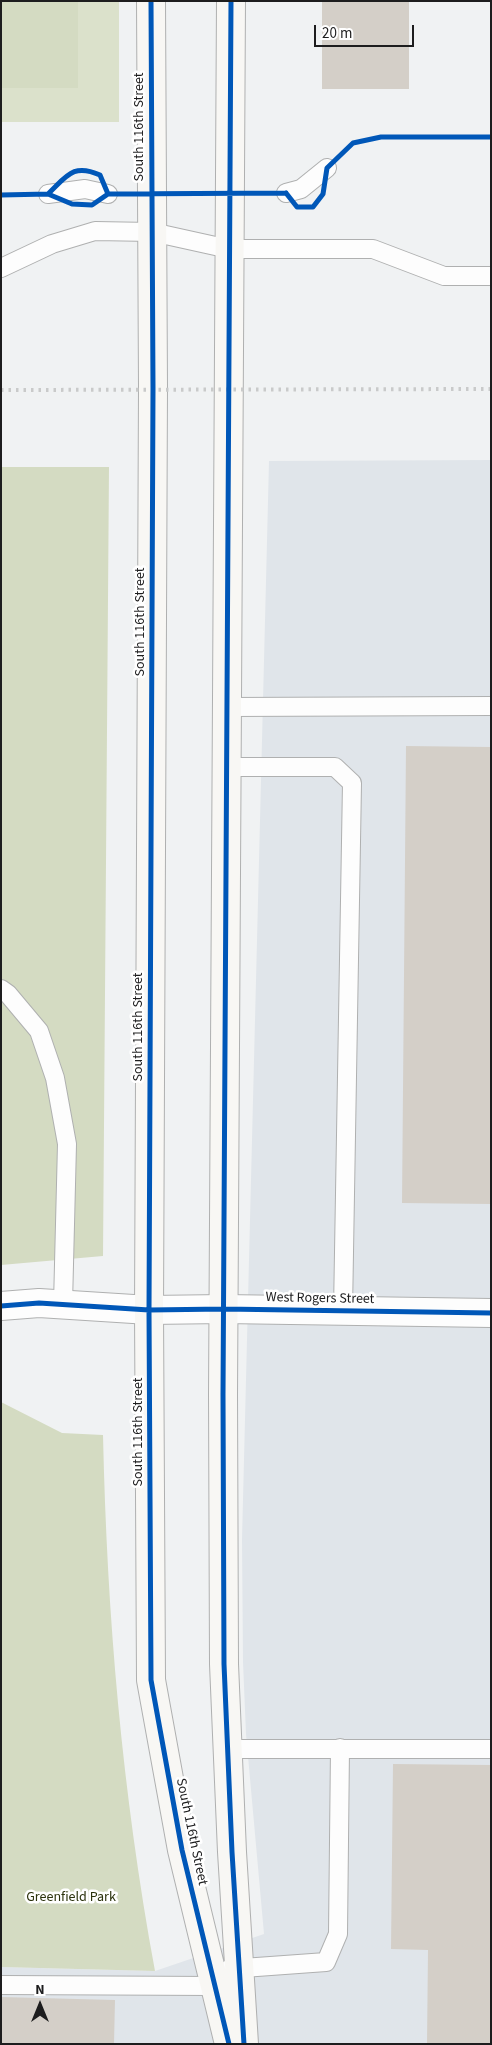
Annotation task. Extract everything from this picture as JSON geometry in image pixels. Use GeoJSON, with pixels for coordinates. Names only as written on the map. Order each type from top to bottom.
{"type":"FeatureCollection","features":[{"type":"Feature","properties":{"kind":"street","name":"South 116th Street"},"geometry":{"type":"LineString","coordinates":[[151,1],[149,1310],[151,1680],[182,1850],[230,2044]]}},
{"type":"Feature","properties":{"kind":"street"},"geometry":{"type":"LineString","coordinates":[[231,1],[224,1654],[232,1852],[244,2044]]}},
{"type":"Feature","properties":{"kind":"street","name":"West Rogers Street"},"geometry":{"type":"LineString","coordinates":[[1,1306],[39,1303],[149,1310],[224,1309],[491,1313]]}},
{"type":"Feature","properties":{"kind":"lane"},"geometry":{"type":"LineString","coordinates":[[286,193],[301,189],[327,168]]}},
{"type":"Feature","properties":{"kind":"lane"},"geometry":{"type":"LineString","coordinates":[[48,194],[85,189],[108,194]]}},
{"type":"Feature","properties":{"kind":"lane"},"geometry":{"type":"LineString","coordinates":[[1,268],[52,244],[95,231],[152,232],[229,250],[373,250],[444,276],[491,276]]}},
{"type":"Feature","properties":{"kind":"lane"},"geometry":{"type":"LineString","coordinates":[[227,706],[491,706]]}},
{"type":"Feature","properties":{"kind":"lane"},"geometry":{"type":"LineString","coordinates":[[227,767],[335,767],[352,783],[343,1311]]}},
{"type":"Feature","properties":{"kind":"lane"},"geometry":{"type":"LineString","coordinates":[[1,989],[8,994],[40,1031],[56,1078],[66,1144],[63,1304]]}},
{"type":"Feature","properties":{"kind":"lane"},"geometry":{"type":"LineString","coordinates":[[1,1985],[213,1978],[240,1969],[326,1962],[338,1934],[340,1748]]}},
{"type":"Feature","properties":{"kind":"lane"},"geometry":{"type":"LineString","coordinates":[[228,1749],[491,1749]]}},
{"type":"Feature","properties":{"kind":"shaded area"},"geometry":{"type":"Polygon","coordinates":[[[491,460],[491,2044],[1,2044],[1,1967],[155,1971],[264,1934],[246,1734],[243,1662],[242,1539],[269,461],[491,460]]]}},
{"type":"Feature","properties":{"kind":"green space"},"geometry":{"type":"Polygon","coordinates":[[[1,1],[119,1],[119,122],[1,122],[1,1]]]}},
{"type":"Feature","properties":{"kind":"green space"},"geometry":{"type":"Polygon","coordinates":[[[1,1],[78,1],[78,88],[1,88],[1,1]]]}},
{"type":"Feature","properties":{"kind":"green space"},"geometry":{"type":"Polygon","coordinates":[[[1,467],[109,467],[103,1256],[1,1265],[1,467]]]}},
{"type":"Feature","properties":{"kind":"green space","name":"Greenfield Park"},"geometry":{"type":"Polygon","coordinates":[[[1,1402],[62,1433],[103,1435],[108,1570],[118,1704],[143,1904],[155,1971],[1,1967],[1,1402]]]}},
{"type":"Feature","properties":{"kind":"building"},"geometry":{"type":"Polygon","coordinates":[[[322,1],[409,1],[409,89],[322,89],[322,1]]]}},
{"type":"Feature","properties":{"kind":"building"},"geometry":{"type":"Polygon","coordinates":[[[406,746],[491,747],[491,1204],[402,1203],[406,746]]]}},
{"type":"Feature","properties":{"kind":"building"},"geometry":{"type":"Polygon","coordinates":[[[393,1764],[491,1765],[491,2044],[427,2044],[428,1950],[391,1949],[393,1764]]]}},
{"type":"Feature","properties":{"kind":"building"},"geometry":{"type":"Polygon","coordinates":[[[1,1997],[115,2000],[114,2044],[1,2044],[1,1997]]]}},
{"type":"Feature","properties":{"kind":"railway"},"geometry":{"type":"LineString","coordinates":[[1,390],[491,389]]}},
{"type":"Feature","properties":{"kind":"cycle path"},"geometry":{"type":"LineString","coordinates":[[151,1],[153,388],[149,1310],[151,1680],[182,1850],[229,2044]]}},
{"type":"Feature","properties":{"kind":"cycle path"},"geometry":{"type":"LineString","coordinates":[[231,1],[223,1393],[224,1664],[232,1852],[244,2044]]}},
{"type":"Feature","properties":{"kind":"cycle path"},"geometry":{"type":"LineString","coordinates":[[286,193],[297,207],[313,207],[323,194],[327,168],[353,143],[381,137],[491,137]]}},
{"type":"Feature","properties":{"kind":"cycle path"},"geometry":{"type":"LineString","coordinates":[[48,194],[71,173],[83,170],[100,175],[108,194]]}},
{"type":"Feature","properties":{"kind":"cycle path"},"geometry":{"type":"LineString","coordinates":[[1,195],[48,194],[72,204],[92,205],[108,194],[286,193]]}},
{"type":"Feature","properties":{"kind":"cycle path"},"geometry":{"type":"LineString","coordinates":[[1,1306],[39,1303],[149,1310],[224,1309],[491,1313]]}}]}
